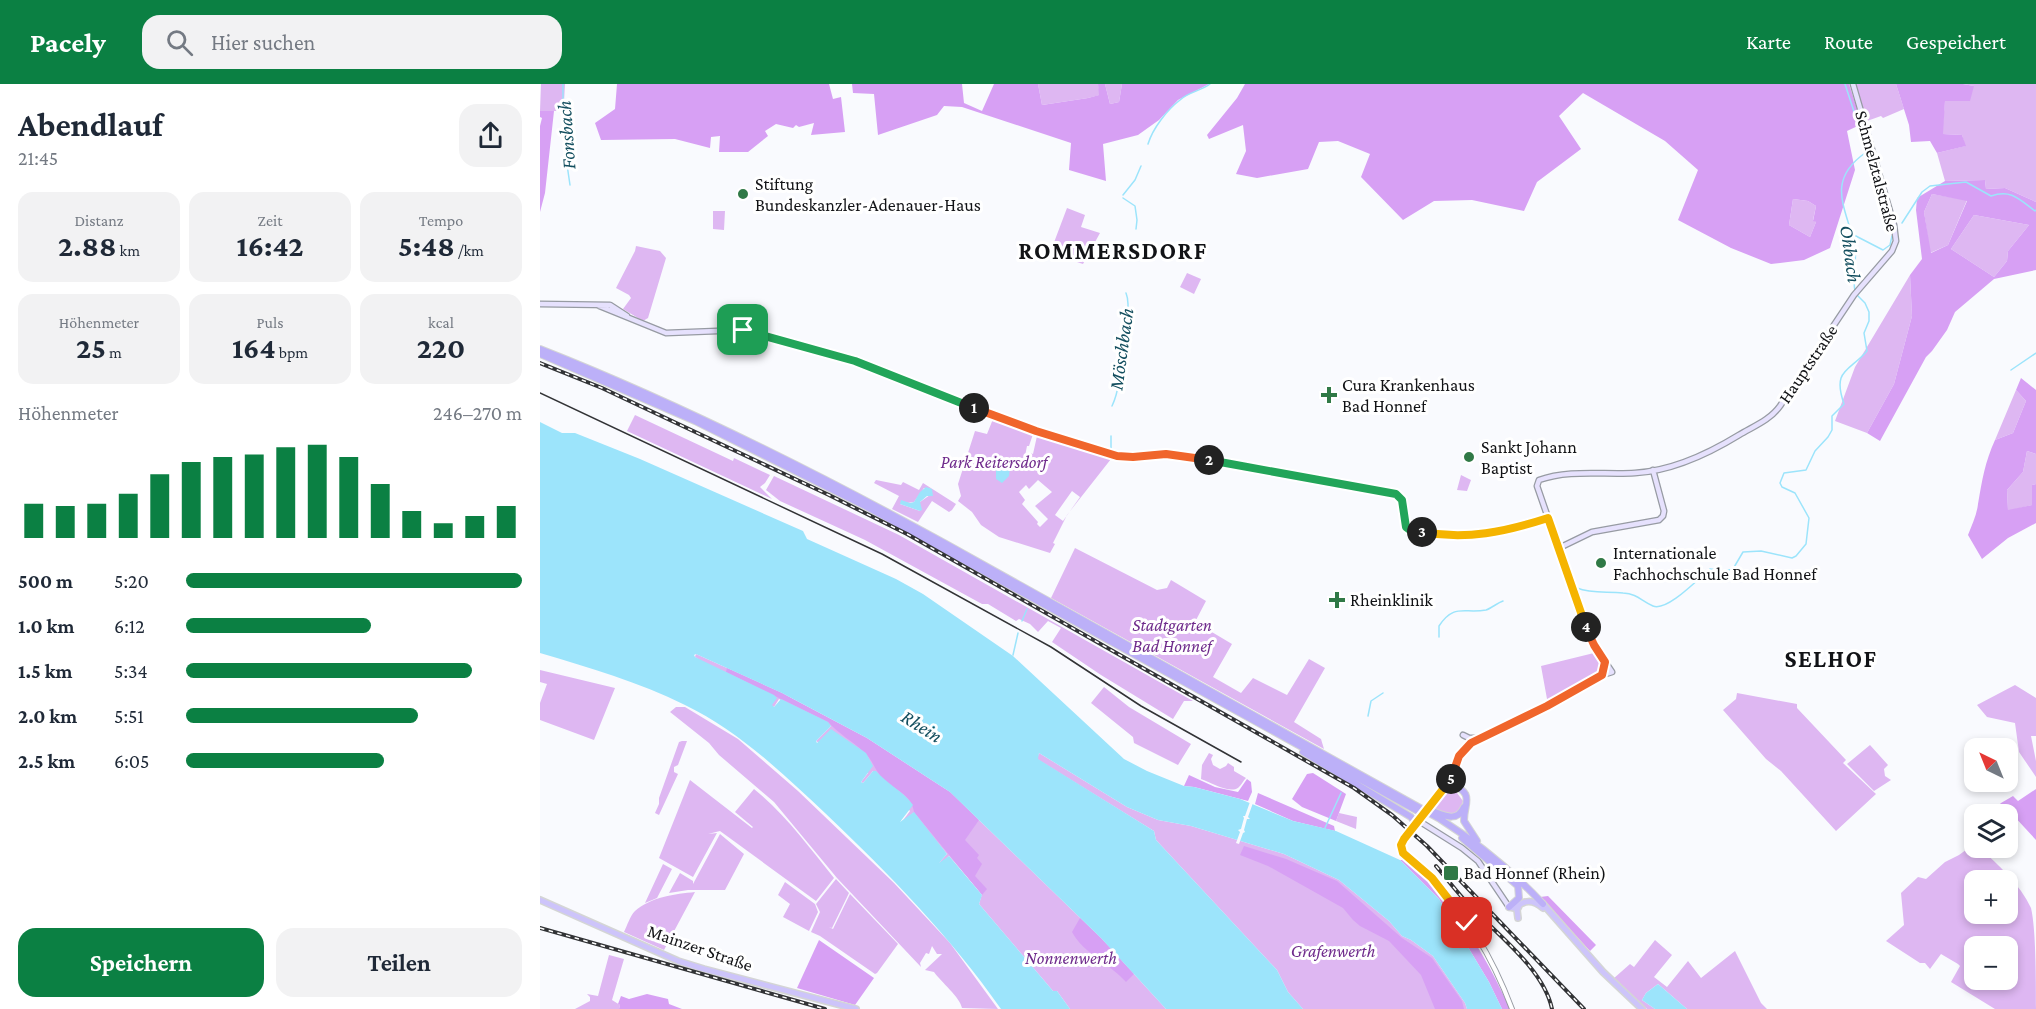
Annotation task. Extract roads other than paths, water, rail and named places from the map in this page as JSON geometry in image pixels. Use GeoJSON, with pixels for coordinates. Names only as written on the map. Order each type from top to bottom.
{"type":"FeatureCollection","features":[{"type":"Feature","properties":{"kind":"highway"},"geometry":{"type":"LineString","coordinates":[[540,349],[553,357]]}},
{"type":"Feature","properties":{"kind":"highway"},"geometry":{"type":"LineString","coordinates":[[540,354],[564,361],[687,413],[871,502],[1415,804],[1456,829],[1490,854]]}},
{"type":"Feature","properties":{"kind":"highway"},"geometry":{"type":"LineString","coordinates":[[564,361],[705,426],[869,508],[1274,730],[1462,838],[1486,855],[1543,904]]}},
{"type":"Feature","properties":{"kind":"highway"},"geometry":{"type":"LineString","coordinates":[[1274,730],[1310,756],[1411,817],[1417,823]]}},
{"type":"Feature","properties":{"kind":"highway"},"geometry":{"type":"LineString","coordinates":[[1449,787],[1455,785],[1466,795],[1468,804],[1464,817],[1465,824],[1474,837],[1543,904]]}},
{"type":"Feature","properties":{"kind":"highway"},"geometry":{"type":"LineString","coordinates":[[1415,804],[1446,816],[1456,816],[1463,810],[1465,801],[1461,795],[1449,787]]}},
{"type":"Feature","properties":{"kind":"highway"},"geometry":{"type":"LineString","coordinates":[[1462,838],[1518,886],[1519,898],[1509,907]]}},
{"type":"Feature","properties":{"kind":"main road","name":"Schmelztalstraße"},"geometry":{"type":"LineString","coordinates":[[1852,84],[1894,225],[1896,241],[1887,258]]}},
{"type":"Feature","properties":{"kind":"main road","name":"Hauptstraße"},"geometry":{"type":"LineString","coordinates":[[1548,518],[1537,483],[1539,480],[1557,475],[1653,471],[1709,452],[1773,416],[1856,293],[1887,258]]}},
{"type":"Feature","properties":{"kind":"main road"},"geometry":{"type":"LineString","coordinates":[[540,304],[606,307],[612,305],[632,319],[666,333],[688,334],[731,329],[763,335],[855,361],[1036,431],[1117,456],[1178,454],[1374,489],[1400,496],[1406,527],[1413,531],[1458,536],[1485,534],[1548,518],[1590,635],[1612,672],[1602,675],[1547,706],[1471,743],[1461,754],[1449,787],[1417,823],[1471,854],[1483,866],[1509,907],[1514,908],[1526,901],[1533,902],[1554,916]]}},
{"type":"Feature","properties":{"kind":"main road"},"geometry":{"type":"LineString","coordinates":[[1559,548],[1592,532],[1662,518],[1664,509],[1653,471]]}},
{"type":"Feature","properties":{"kind":"main road"},"geometry":{"type":"LineString","coordinates":[[1602,675],[1605,662]]}},
{"type":"Feature","properties":{"kind":"main road"},"geometry":{"type":"LineString","coordinates":[[1462,735],[1480,738]]}},
{"type":"Feature","properties":{"kind":"main road","name":"Mainzer Straße"},"geometry":{"type":"LineString","coordinates":[[540,900],[678,961],[856,1009]]}},
{"type":"Feature","properties":{"kind":"main road"},"geometry":{"type":"LineString","coordinates":[[1518,918],[1517,910],[1520,904]]}},
{"type":"Feature","properties":{"kind":"main road"},"geometry":{"type":"LineString","coordinates":[[1543,904],[1608,978],[1642,1009]]}},
{"type":"Feature","properties":{"kind":"street"},"geometry":{"type":"LineString","coordinates":[[1417,823],[1403,841],[1401,847],[1404,854],[1422,868],[1460,913],[1480,943],[1504,988],[1512,1009]]}},
{"type":"Feature","properties":{"kind":"water","name":"Rhein"},"geometry":{"type":"Polygon","coordinates":[[[540,422],[562,433],[575,433],[640,459],[803,531],[807,539],[896,579],[923,594],[1013,656],[1124,759],[1147,771],[1184,786],[1240,799],[1293,821],[1336,831],[1400,860],[1439,899],[1489,982],[1502,1009],[1467,1009],[1433,956],[1402,936],[1389,921],[1339,880],[1284,854],[1191,826],[1158,820],[1127,807],[1039,753],[1038,759],[1154,831],[1156,840],[1277,970],[1288,992],[1303,1009],[1166,1009],[1101,938],[950,792],[867,738],[782,693],[694,655],[774,695],[777,698],[772,705],[774,707],[781,699],[828,722],[831,726],[816,741],[817,743],[831,729],[866,753],[873,766],[861,782],[863,783],[873,771],[876,771],[909,800],[913,805],[900,822],[914,812],[947,854],[939,863],[949,856],[982,895],[979,904],[1053,991],[1057,991],[1070,1009],[1001,1009],[940,931],[895,883],[809,798],[742,740],[705,715],[650,689],[540,653],[540,422]]]}},
{"type":"Feature","properties":{"kind":"water"},"geometry":{"type":"Polygon","coordinates":[[[1002,462],[1010,467],[1009,476],[1002,483],[996,479],[996,464],[1002,462]]]}},
{"type":"Feature","properties":{"kind":"water"},"geometry":{"type":"Polygon","coordinates":[[[926,487],[932,489],[933,496],[927,496],[920,502],[922,510],[900,504],[901,500],[914,502],[926,487]]]}},
{"type":"Feature","properties":{"kind":"water"},"geometry":{"type":"Polygon","coordinates":[[[1658,984],[1687,1009],[1655,1009],[1642,1000],[1646,993],[1658,984]]]}},
{"type":"Feature","properties":{"kind":"waterway","name":"Fonsbach"},"geometry":{"type":"LineString","coordinates":[[563,84],[563,102],[569,120],[565,151],[570,185]]}},
{"type":"Feature","properties":{"kind":"waterway","name":"Möschbach"},"geometry":{"type":"LineString","coordinates":[[1148,144],[1165,114],[1175,104],[1187,95],[1210,84]]}},
{"type":"Feature","properties":{"kind":"waterway","name":"Ohbach"},"geometry":{"type":"LineString","coordinates":[[1845,84],[1865,153],[1852,164],[1845,175],[1842,187],[1844,210],[1855,249],[1855,291]]}},
{"type":"Feature","properties":{"kind":"waterway","name":"Möschbach"},"geometry":{"type":"LineString","coordinates":[[1123,195],[1135,180],[1141,166]]}},
{"type":"Feature","properties":{"kind":"waterway"},"geometry":{"type":"LineString","coordinates":[[1902,223],[1922,192],[1930,186],[1966,182],[1991,196],[1998,194],[2015,196],[2036,210]]}},
{"type":"Feature","properties":{"kind":"waterway","name":"Möschbach"},"geometry":{"type":"LineString","coordinates":[[1123,198],[1135,206],[1136,229]]}},
{"type":"Feature","properties":{"kind":"waterway"},"geometry":{"type":"LineString","coordinates":[[1852,234],[1883,250],[1890,245],[1892,236]]}},
{"type":"Feature","properties":{"kind":"waterway","name":"Möschbach"},"geometry":{"type":"LineString","coordinates":[[1112,406],[1119,382],[1121,340],[1128,311],[1126,293]]}},
{"type":"Feature","properties":{"kind":"waterway","name":"Ohbach"},"geometry":{"type":"LineString","coordinates":[[1577,588],[1594,592],[1628,594],[1659,607],[1674,600],[1710,569],[1725,571],[1733,569],[1743,552],[1761,551],[1792,558],[1796,556],[1806,544],[1809,518],[1795,493],[1782,487],[1780,483],[1784,473],[1806,470],[1815,451],[1828,437],[1832,430],[1832,416],[1844,404],[1841,377],[1867,351],[1864,333],[1869,321],[1869,312],[1865,303],[1857,295]]}},
{"type":"Feature","properties":{"kind":"waterway"},"geometry":{"type":"LineString","coordinates":[[2011,370],[2036,353]]}},
{"type":"Feature","properties":{"kind":"waterway","name":"Möschbach"},"geometry":{"type":"LineString","coordinates":[[1111,436],[1111,450]]}},
{"type":"Feature","properties":{"kind":"waterway","name":"Ohbach"},"geometry":{"type":"LineString","coordinates":[[1439,637],[1439,626],[1450,614],[1460,611],[1486,610],[1503,601]]}},
{"type":"Feature","properties":{"kind":"waterway"},"geometry":{"type":"LineString","coordinates":[[1022,621],[1027,609]]}},
{"type":"Feature","properties":{"kind":"waterway"},"geometry":{"type":"LineString","coordinates":[[1013,655],[1018,633]]}},
{"type":"Feature","properties":{"kind":"waterway","name":"Ohbach"},"geometry":{"type":"LineString","coordinates":[[1368,716],[1371,701],[1383,693]]}},
{"type":"Feature","properties":{"kind":"waterway","name":"Ohbach"},"geometry":{"type":"LineString","coordinates":[[1324,830],[1341,793]]}},
{"type":"Feature","properties":{"kind":"tram line"},"geometry":{"type":"LineString","coordinates":[[540,393],[882,554],[1051,647],[1141,706],[1241,762]]}},
{"type":"Feature","properties":{"kind":"railway"},"geometry":{"type":"LineString","coordinates":[[540,363],[602,388],[907,534],[1354,788],[1392,815],[1427,846],[1584,1009]]}},
{"type":"Feature","properties":{"kind":"railway"},"geometry":{"type":"LineString","coordinates":[[1436,866],[1467,903],[1530,967],[1540,981],[1552,1009]]}},
{"type":"Feature","properties":{"kind":"railway"},"geometry":{"type":"LineString","coordinates":[[540,928],[825,1009]]}},
{"type":"Feature","properties":{"kind":"place","name":"Stiftung Bundeskanzler-Adenauer-Haus"},"geometry":{"type":"Point","coordinates":[743,194]}},
{"type":"Feature","properties":{"kind":"place","name":"Cura Krankenhaus Bad Honnef"},"geometry":{"type":"Point","coordinates":[1329,395]}},
{"type":"Feature","properties":{"kind":"place","name":"Sankt Johann Baptist"},"geometry":{"type":"Point","coordinates":[1469,457]}},
{"type":"Feature","properties":{"kind":"place","name":"Internationale Fachhochschule Bad Honnef"},"geometry":{"type":"Point","coordinates":[1601,563]}},
{"type":"Feature","properties":{"kind":"place","name":"Rheinklinik"},"geometry":{"type":"Point","coordinates":[1337,600]}},
{"type":"Feature","properties":{"kind":"place","name":"Bad Honnef (Rhein)"},"geometry":{"type":"Point","coordinates":[1451,873]}},
{"type":"Feature","properties":{"kind":"district","name":"ROMMERSDORF"},"geometry":{"type":"Point","coordinates":[1113,250]}},
{"type":"Feature","properties":{"kind":"district","name":"SELHOF"},"geometry":{"type":"Point","coordinates":[1831,658]}},
{"type":"Feature","properties":{"kind":"park label","name":"Park Reitersdorf"},"geometry":{"type":"Point","coordinates":[994,462]}},
{"type":"Feature","properties":{"kind":"park label","name":"Stadtgarten Bad Honnef"},"geometry":{"type":"Point","coordinates":[1172,635]}},
{"type":"Feature","properties":{"kind":"park label","name":"Grafenwerth"},"geometry":{"type":"Point","coordinates":[1333,951]}},
{"type":"Feature","properties":{"kind":"park label","name":"Nonnenwerth"},"geometry":{"type":"Point","coordinates":[1071,958]}}]}
